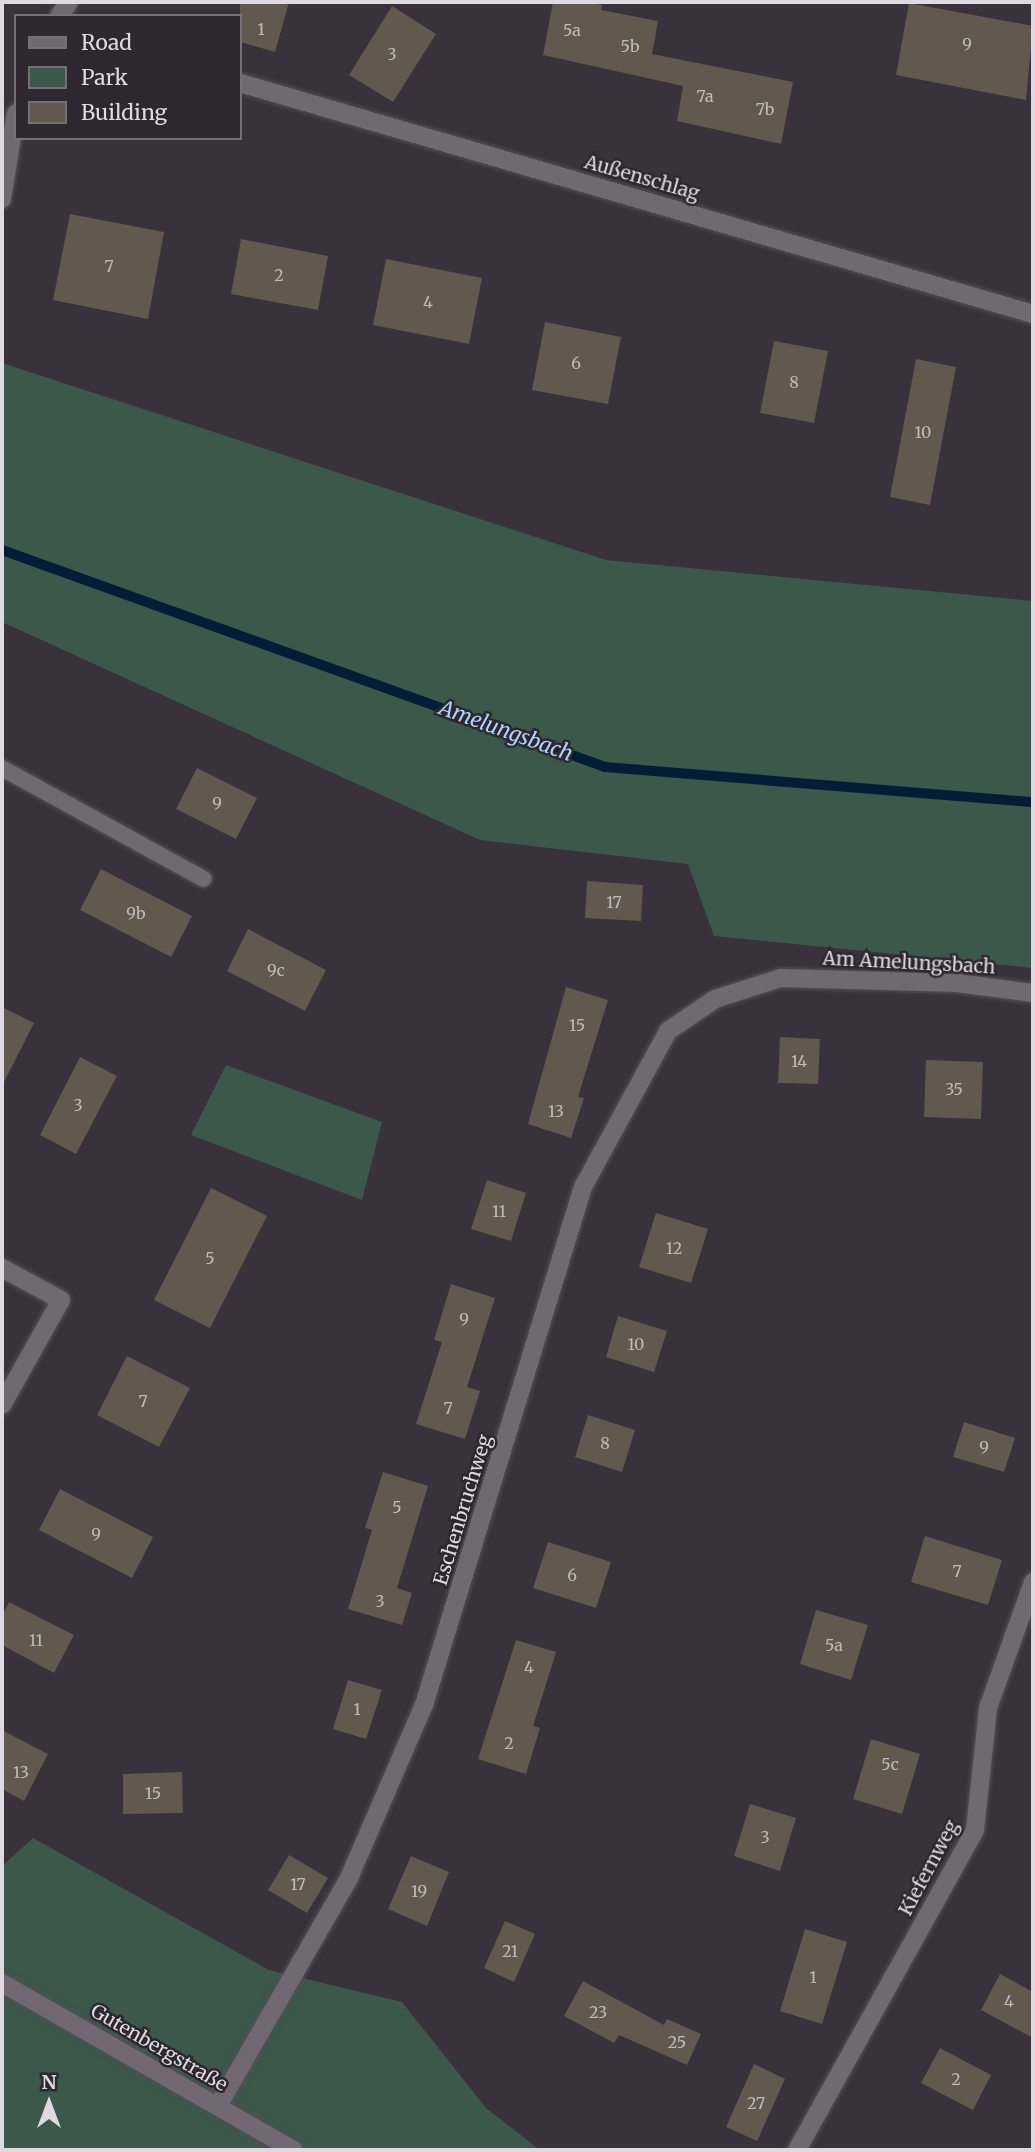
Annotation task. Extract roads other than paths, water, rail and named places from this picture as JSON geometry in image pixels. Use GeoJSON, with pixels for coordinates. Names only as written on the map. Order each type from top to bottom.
{"type":"FeatureCollection","features":[{"type":"Feature","properties":{"kind":"street","name":"Außenschlag"},"geometry":{"type":"LineString","coordinates":[[242,84],[1033,314]]}},
{"type":"Feature","properties":{"kind":"street"},"geometry":{"type":"LineString","coordinates":[[2,199],[14,125]]}},
{"type":"Feature","properties":{"kind":"street","name":"Am Amelungsbach"},"geometry":{"type":"LineString","coordinates":[[782,978],[957,984],[1033,993]]}},
{"type":"Feature","properties":{"kind":"street","name":"Eschenbruchweg"},"geometry":{"type":"LineString","coordinates":[[218,2106],[349,1878],[424,1705],[583,1187],[668,1031],[715,999],[782,978]]}},
{"type":"Feature","properties":{"kind":"street"},"geometry":{"type":"LineString","coordinates":[[2,1268],[61,1300],[2,1405]]}},
{"type":"Feature","properties":{"kind":"street","name":"Kiefernweg"},"geometry":{"type":"LineString","coordinates":[[797,2150],[975,1830],[989,1707],[1033,1582]]}},
{"type":"Feature","properties":{"kind":"street","name":"Gutenbergstraße"},"geometry":{"type":"LineString","coordinates":[[2,1983],[294,2150]]}},
{"type":"Feature","properties":{"kind":"lane"},"geometry":{"type":"LineString","coordinates":[[2,768],[204,879]]}},
{"type":"Feature","properties":{"kind":"waterway","name":"Amelungsbach"},"geometry":{"type":"LineString","coordinates":[[2,550],[605,767],[1033,802]]}}]}
